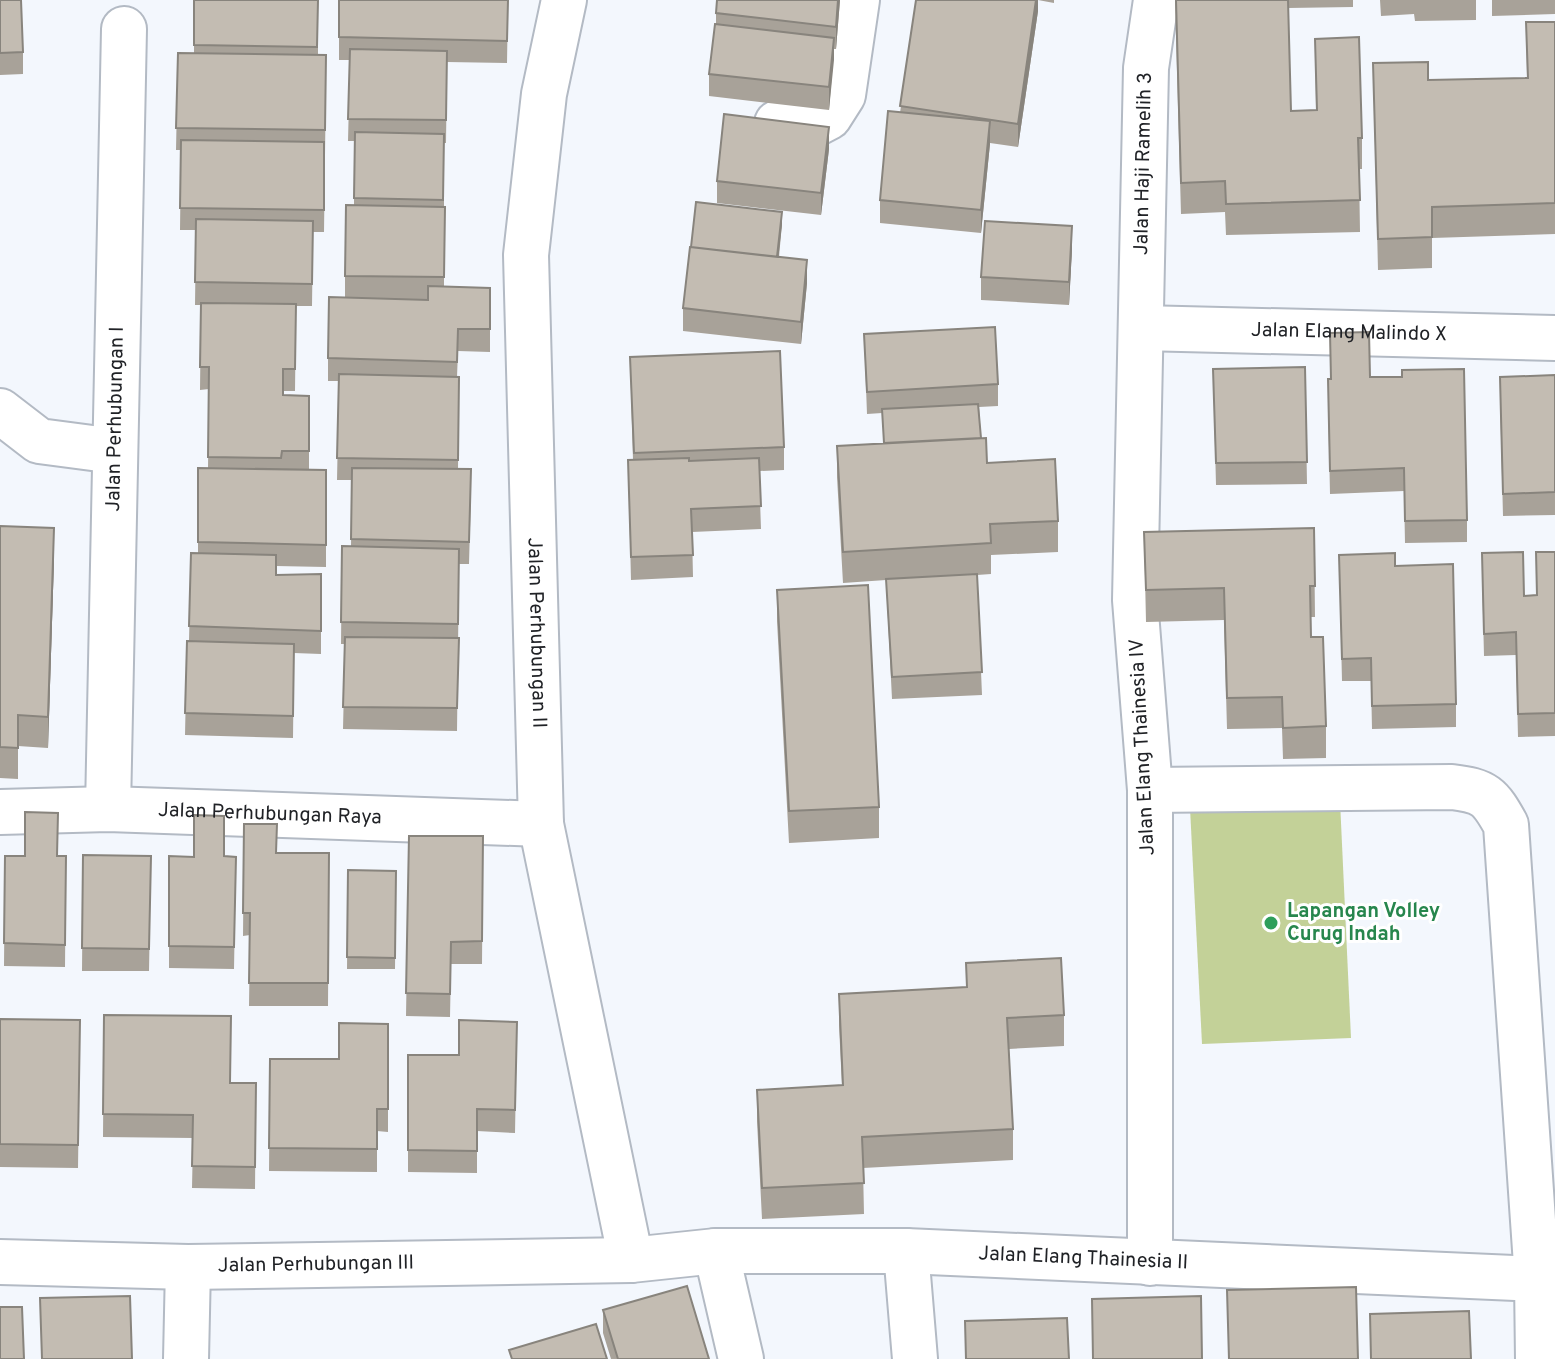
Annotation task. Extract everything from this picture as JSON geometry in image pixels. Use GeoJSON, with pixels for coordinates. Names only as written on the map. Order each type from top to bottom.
{"type":"FeatureCollection","features":[{"type":"Feature","properties":{"kind":"street","name":"Jalan Perhubungan II"},"geometry":{"type":"LineString","coordinates":[[564,0],[544,94],[526,255],[541,824],[631,1260]]}},
{"type":"Feature","properties":{"kind":"street"},"geometry":{"type":"LineString","coordinates":[[777,123],[808,128],[829,117],[843,95],[857,0]]}},
{"type":"Feature","properties":{"kind":"street","name":"Jalan Haji Ramelih 3"},"geometry":{"type":"LineString","coordinates":[[1141,328],[1146,68],[1156,0]]}},
{"type":"Feature","properties":{"kind":"street","name":"Jalan Perhubungan I"},"geometry":{"type":"LineString","coordinates":[[108,809],[124,29]]}},
{"type":"Feature","properties":{"kind":"street","name":"Jalan Elang Malindo X"},"geometry":{"type":"LineString","coordinates":[[1141,328],[1555,338]]}},
{"type":"Feature","properties":{"kind":"street","name":"Jalan Elang Thainesia IV"},"geometry":{"type":"LineString","coordinates":[[1141,328],[1135,600],[1150,790],[1150,1263]]}},
{"type":"Feature","properties":{"kind":"street"},"geometry":{"type":"LineString","coordinates":[[0,411],[39,441],[115,451]]}},
{"type":"Feature","properties":{"kind":"street"},"geometry":{"type":"LineString","coordinates":[[1150,790],[1452,787],[1477,790],[1494,804],[1506,825],[1537,1279],[1538,1359]]}},
{"type":"Feature","properties":{"kind":"street","name":"Jalan Perhubungan Raya"},"geometry":{"type":"LineString","coordinates":[[0,812],[108,809],[541,824]]}},
{"type":"Feature","properties":{"kind":"street"},"geometry":{"type":"LineString","coordinates":[[716,1251],[741,1359]]}},
{"type":"Feature","properties":{"kind":"street","name":"Jalan Elang Thainesia II"},"geometry":{"type":"LineString","coordinates":[[631,1260],[716,1251],[906,1251],[1537,1279]]}},
{"type":"Feature","properties":{"kind":"street"},"geometry":{"type":"LineString","coordinates":[[906,1251],[915,1359]]}},
{"type":"Feature","properties":{"kind":"street","name":"Jalan Perhubungan III"},"geometry":{"type":"LineString","coordinates":[[0,1262],[188,1267],[631,1260]]}},
{"type":"Feature","properties":{"kind":"street"},"geometry":{"type":"LineString","coordinates":[[186,1359],[188,1267]]}},
{"type":"Feature","properties":{"kind":"green space","name":"Lapangan Volley Curug Indah"},"geometry":{"type":"Polygon","coordinates":[[[1340,801],[1351,1038],[1202,1044],[1190,808],[1340,801]]]}},
{"type":"Feature","properties":{"kind":"building"},"geometry":{"type":"Polygon","coordinates":[[[0,0],[21,0],[23,52],[0,53],[0,0]]]}},
{"type":"Feature","properties":{"kind":"building"},"geometry":{"type":"Polygon","coordinates":[[[194,0],[318,0],[317,47],[194,45],[194,0]]]}},
{"type":"Feature","properties":{"kind":"building"},"geometry":{"type":"Polygon","coordinates":[[[339,0],[508,0],[507,41],[339,37],[339,0]]]}},
{"type":"Feature","properties":{"kind":"building"},"geometry":{"type":"Polygon","coordinates":[[[717,0],[838,0],[836,27],[716,13],[717,0]]]}},
{"type":"Feature","properties":{"kind":"building"},"geometry":{"type":"Polygon","coordinates":[[[916,0],[1036,0],[1018,124],[900,106],[916,0]]]}},
{"type":"Feature","properties":{"kind":"building"},"geometry":{"type":"Polygon","coordinates":[[[1176,0],[1288,0],[1291,111],[1317,110],[1315,39],[1359,37],[1360,200],[1226,204],[1225,181],[1181,183],[1176,0]]]}},
{"type":"Feature","properties":{"kind":"building"},"geometry":{"type":"Polygon","coordinates":[[[1526,22],[1555,22],[1555,203],[1432,207],[1432,237],[1378,239],[1373,63],[1428,62],[1428,80],[1528,78],[1526,22]]]}},
{"type":"Feature","properties":{"kind":"building"},"geometry":{"type":"Polygon","coordinates":[[[715,24],[834,38],[829,87],[709,74],[715,24]]]}},
{"type":"Feature","properties":{"kind":"building"},"geometry":{"type":"Polygon","coordinates":[[[350,49],[447,51],[446,120],[348,119],[350,49]]]}},
{"type":"Feature","properties":{"kind":"building"},"geometry":{"type":"Polygon","coordinates":[[[178,53],[326,55],[325,130],[176,128],[178,53]]]}},
{"type":"Feature","properties":{"kind":"building"},"geometry":{"type":"Polygon","coordinates":[[[888,111],[990,121],[981,210],[880,200],[888,111]]]}},
{"type":"Feature","properties":{"kind":"building"},"geometry":{"type":"Polygon","coordinates":[[[724,114],[829,127],[821,193],[717,181],[724,114]]]}},
{"type":"Feature","properties":{"kind":"building"},"geometry":{"type":"Polygon","coordinates":[[[355,132],[444,134],[443,200],[354,198],[355,132]]]}},
{"type":"Feature","properties":{"kind":"building"},"geometry":{"type":"Polygon","coordinates":[[[181,140],[324,142],[324,210],[180,208],[181,140]]]}},
{"type":"Feature","properties":{"kind":"building"},"geometry":{"type":"Polygon","coordinates":[[[696,202],[782,212],[777,257],[691,247],[696,202]]]}},
{"type":"Feature","properties":{"kind":"building"},"geometry":{"type":"Polygon","coordinates":[[[346,205],[445,207],[444,277],[345,276],[346,205]]]}},
{"type":"Feature","properties":{"kind":"building"},"geometry":{"type":"Polygon","coordinates":[[[196,219],[313,221],[312,284],[195,282],[196,219]]]}},
{"type":"Feature","properties":{"kind":"building"},"geometry":{"type":"Polygon","coordinates":[[[985,221],[1072,226],[1069,282],[981,277],[985,221]]]}},
{"type":"Feature","properties":{"kind":"building"},"geometry":{"type":"Polygon","coordinates":[[[690,247],[807,260],[801,322],[683,308],[690,247]]]}},
{"type":"Feature","properties":{"kind":"building"},"geometry":{"type":"Polygon","coordinates":[[[428,286],[490,288],[490,329],[458,329],[457,362],[328,358],[329,297],[428,300],[428,286]]]}},
{"type":"Feature","properties":{"kind":"building"},"geometry":{"type":"Polygon","coordinates":[[[201,303],[296,304],[295,369],[283,369],[283,395],[309,396],[309,451],[282,451],[281,458],[208,457],[209,367],[200,367],[201,303]]]}},
{"type":"Feature","properties":{"kind":"building"},"geometry":{"type":"Polygon","coordinates":[[[995,327],[998,384],[867,392],[864,334],[995,327]]]}},
{"type":"Feature","properties":{"kind":"building"},"geometry":{"type":"Polygon","coordinates":[[[1369,332],[1370,377],[1402,377],[1402,370],[1464,369],[1467,520],[1405,521],[1404,468],[1330,471],[1330,333],[1369,332]]]}},
{"type":"Feature","properties":{"kind":"building"},"geometry":{"type":"Polygon","coordinates":[[[780,351],[784,447],[634,453],[630,357],[780,351]]]}},
{"type":"Feature","properties":{"kind":"building"},"geometry":{"type":"Polygon","coordinates":[[[1305,367],[1307,462],[1216,463],[1213,369],[1305,367]]]}},
{"type":"Feature","properties":{"kind":"building"},"geometry":{"type":"Polygon","coordinates":[[[339,374],[459,377],[458,460],[337,458],[339,374]]]}},
{"type":"Feature","properties":{"kind":"building"},"geometry":{"type":"Polygon","coordinates":[[[1555,375],[1555,492],[1503,494],[1500,377],[1555,375]]]}},
{"type":"Feature","properties":{"kind":"building"},"geometry":{"type":"Polygon","coordinates":[[[978,404],[981,438],[884,443],[882,409],[978,404]]]}},
{"type":"Feature","properties":{"kind":"building"},"geometry":{"type":"Polygon","coordinates":[[[986,438],[987,463],[1055,459],[1058,521],[990,524],[991,543],[843,552],[837,446],[986,438]]]}},
{"type":"Feature","properties":{"kind":"building"},"geometry":{"type":"Polygon","coordinates":[[[689,458],[689,461],[759,458],[761,506],[691,509],[693,555],[631,557],[628,460],[689,458]]]}},
{"type":"Feature","properties":{"kind":"building"},"geometry":{"type":"Polygon","coordinates":[[[198,468],[326,470],[326,545],[198,542],[198,468]]]}},
{"type":"Feature","properties":{"kind":"building"},"geometry":{"type":"Polygon","coordinates":[[[352,468],[471,469],[469,542],[351,539],[352,468]]]}},
{"type":"Feature","properties":{"kind":"building"},"geometry":{"type":"Polygon","coordinates":[[[0,526],[54,528],[48,717],[18,715],[18,748],[0,747],[0,526]]]}},
{"type":"Feature","properties":{"kind":"building"},"geometry":{"type":"Polygon","coordinates":[[[1314,528],[1315,586],[1310,586],[1311,637],[1323,637],[1326,726],[1283,728],[1282,697],[1227,698],[1224,588],[1146,590],[1144,532],[1314,528]]]}},
{"type":"Feature","properties":{"kind":"building"},"geometry":{"type":"Polygon","coordinates":[[[342,546],[459,549],[458,624],[341,622],[342,546]]]}},
{"type":"Feature","properties":{"kind":"building"},"geometry":{"type":"Polygon","coordinates":[[[1523,552],[1524,596],[1537,595],[1536,552],[1555,552],[1555,713],[1518,714],[1516,632],[1484,634],[1482,553],[1523,552]]]}},
{"type":"Feature","properties":{"kind":"building"},"geometry":{"type":"Polygon","coordinates":[[[191,553],[276,555],[276,575],[321,574],[321,631],[189,626],[191,553]]]}},
{"type":"Feature","properties":{"kind":"building"},"geometry":{"type":"Polygon","coordinates":[[[1395,553],[1395,566],[1453,564],[1456,704],[1372,706],[1371,658],[1342,659],[1339,555],[1395,553]]]}},
{"type":"Feature","properties":{"kind":"building"},"geometry":{"type":"Polygon","coordinates":[[[977,574],[982,672],[892,677],[886,579],[977,574]]]}},
{"type":"Feature","properties":{"kind":"building"},"geometry":{"type":"Polygon","coordinates":[[[868,585],[879,807],[789,811],[777,590],[868,585]]]}},
{"type":"Feature","properties":{"kind":"building"},"geometry":{"type":"Polygon","coordinates":[[[345,637],[459,638],[457,708],[343,707],[345,637]]]}},
{"type":"Feature","properties":{"kind":"building"},"geometry":{"type":"Polygon","coordinates":[[[187,641],[294,644],[293,716],[185,713],[187,641]]]}},
{"type":"Feature","properties":{"kind":"building"},"geometry":{"type":"Polygon","coordinates":[[[25,812],[58,813],[57,856],[66,856],[65,945],[4,943],[5,856],[25,856],[25,812]]]}},
{"type":"Feature","properties":{"kind":"building"},"geometry":{"type":"Polygon","coordinates":[[[194,815],[224,816],[224,856],[236,857],[234,947],[169,946],[169,856],[194,857],[194,815]]]}},
{"type":"Feature","properties":{"kind":"building"},"geometry":{"type":"Polygon","coordinates":[[[244,824],[277,824],[276,853],[329,853],[328,983],[249,983],[250,913],[243,913],[244,824]]]}},
{"type":"Feature","properties":{"kind":"building"},"geometry":{"type":"Polygon","coordinates":[[[409,836],[483,836],[482,941],[451,942],[450,994],[406,993],[409,836]]]}},
{"type":"Feature","properties":{"kind":"building"},"geometry":{"type":"Polygon","coordinates":[[[83,855],[151,856],[149,949],[82,948],[83,855]]]}},
{"type":"Feature","properties":{"kind":"building"},"geometry":{"type":"Polygon","coordinates":[[[348,870],[396,871],[395,958],[347,957],[348,870]]]}},
{"type":"Feature","properties":{"kind":"building"},"geometry":{"type":"Polygon","coordinates":[[[1061,958],[1064,1015],[1007,1018],[1013,1129],[862,1137],[864,1183],[762,1188],[757,1090],[843,1085],[839,994],[967,987],[966,963],[1061,958]]]}},
{"type":"Feature","properties":{"kind":"building"},"geometry":{"type":"Polygon","coordinates":[[[104,1015],[231,1016],[230,1083],[256,1083],[255,1167],[192,1166],[193,1115],[103,1114],[104,1015]]]}},
{"type":"Feature","properties":{"kind":"building"},"geometry":{"type":"Polygon","coordinates":[[[0,1019],[80,1020],[78,1145],[0,1144],[0,1019]]]}},
{"type":"Feature","properties":{"kind":"building"},"geometry":{"type":"Polygon","coordinates":[[[459,1020],[517,1022],[515,1110],[477,1109],[477,1151],[408,1150],[408,1055],[459,1055],[459,1020]]]}},
{"type":"Feature","properties":{"kind":"building"},"geometry":{"type":"Polygon","coordinates":[[[339,1023],[388,1024],[388,1109],[377,1109],[377,1149],[269,1148],[270,1059],[339,1059],[339,1023]]]}},
{"type":"Feature","properties":{"kind":"building"},"geometry":{"type":"Polygon","coordinates":[[[687,1286],[709,1359],[618,1359],[603,1310],[687,1286]]]}},
{"type":"Feature","properties":{"kind":"building"},"geometry":{"type":"Polygon","coordinates":[[[1356,1287],[1358,1359],[1229,1359],[1227,1290],[1356,1287]]]}},
{"type":"Feature","properties":{"kind":"building"},"geometry":{"type":"Polygon","coordinates":[[[130,1296],[132,1359],[42,1359],[40,1298],[130,1296]]]}},
{"type":"Feature","properties":{"kind":"building"},"geometry":{"type":"Polygon","coordinates":[[[1201,1296],[1202,1359],[1093,1359],[1092,1299],[1201,1296]]]}},
{"type":"Feature","properties":{"kind":"building"},"geometry":{"type":"Polygon","coordinates":[[[0,1307],[22,1307],[24,1359],[0,1359],[0,1307]]]}},
{"type":"Feature","properties":{"kind":"building"},"geometry":{"type":"Polygon","coordinates":[[[1469,1311],[1471,1359],[1371,1359],[1370,1314],[1469,1311]]]}},
{"type":"Feature","properties":{"kind":"building"},"geometry":{"type":"Polygon","coordinates":[[[1067,1318],[1069,1359],[966,1359],[965,1321],[1067,1318]]]}},
{"type":"Feature","properties":{"kind":"building"},"geometry":{"type":"Polygon","coordinates":[[[596,1324],[607,1359],[512,1359],[509,1350],[596,1324]]]}},
{"type":"Feature","properties":{"kind":"place","name":"Lapangan Volley Curug Indah"},"geometry":{"type":"Point","coordinates":[1271,923]}}]}
